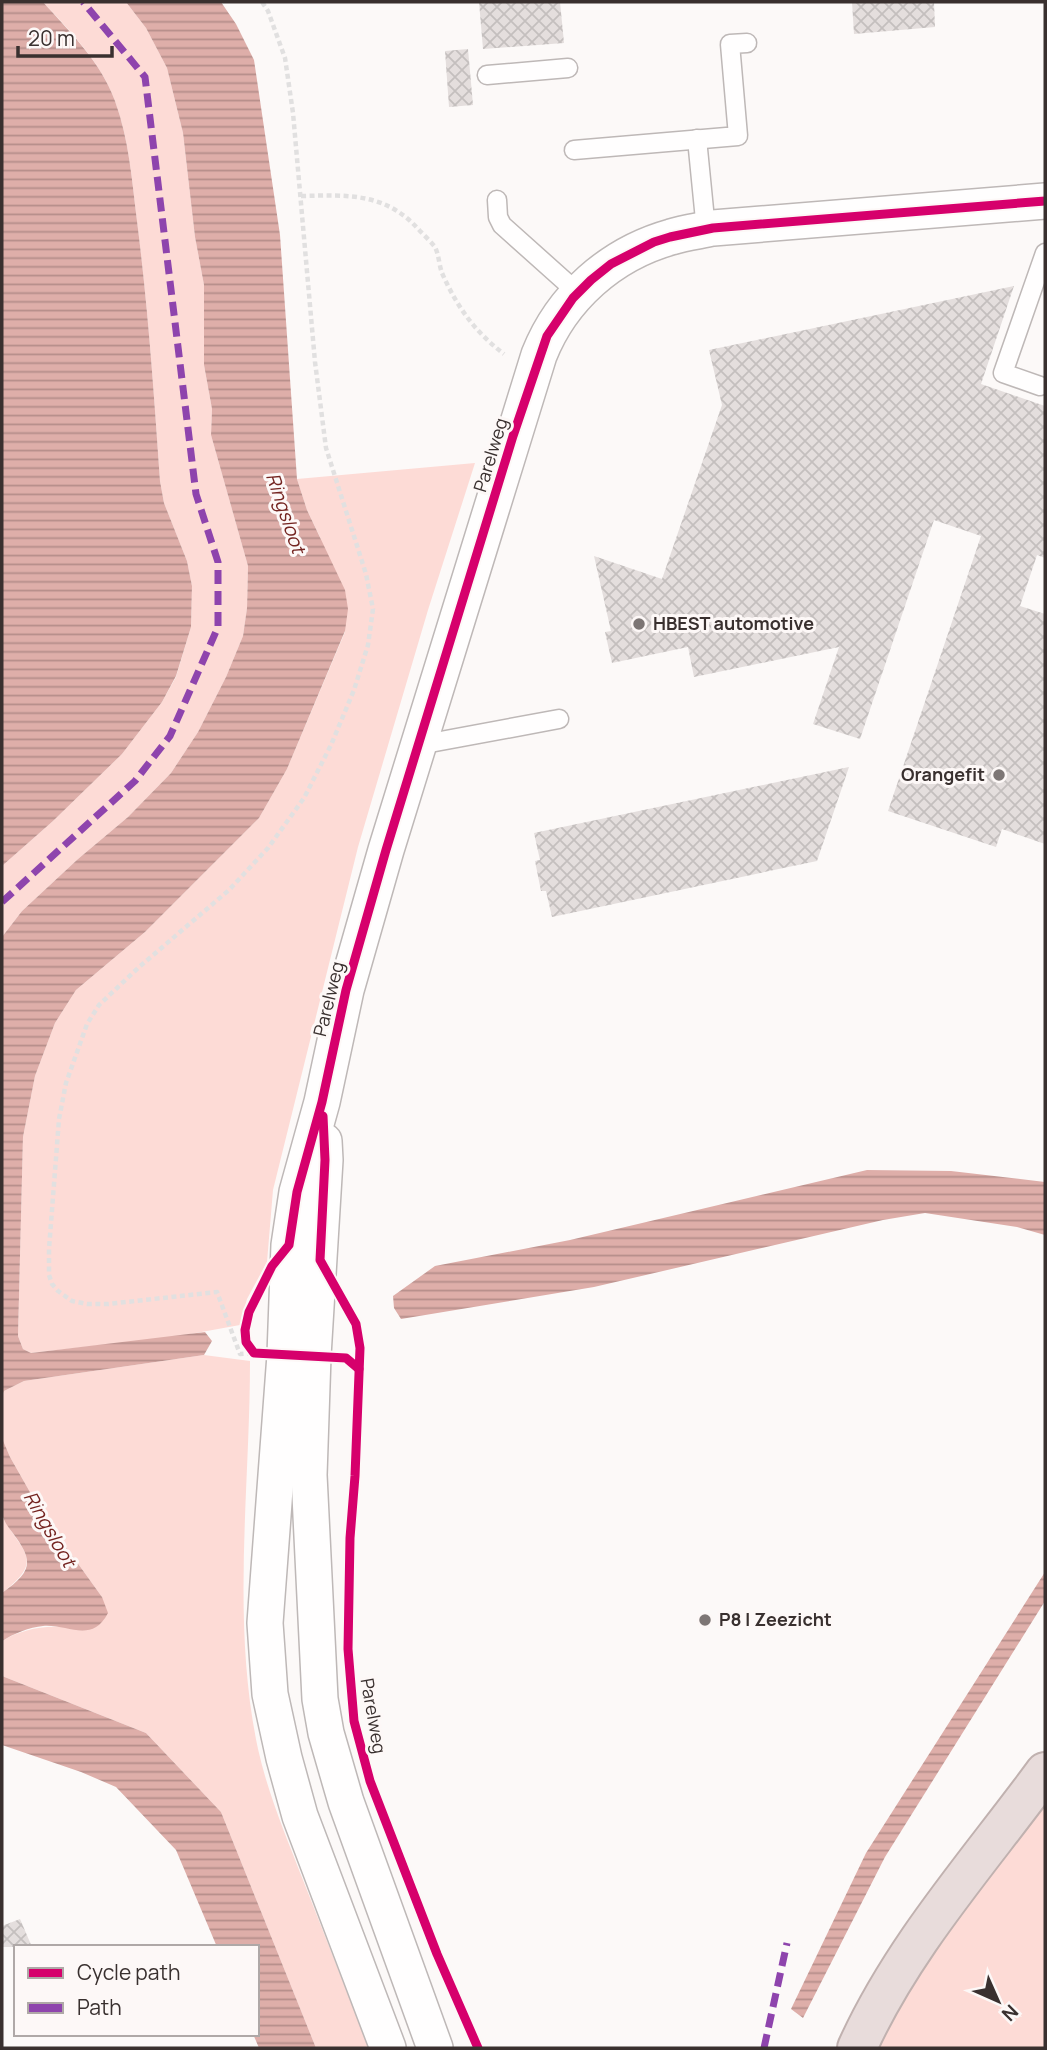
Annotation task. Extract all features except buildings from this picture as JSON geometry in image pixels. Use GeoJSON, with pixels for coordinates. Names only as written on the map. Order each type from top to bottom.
{"type":"FeatureCollection","features":[{"type":"Feature","properties":{"kind":"highway"},"geometry":{"type":"LineString","coordinates":[[857,2048],[873,2012],[913,1947],[1045,1772]]}},
{"type":"Feature","properties":{"kind":"street","name":"Parelweg"},"geometry":{"type":"LineString","coordinates":[[388,2048],[300,1816],[270,1694],[265,1623],[269,1354],[297,1192],[322,1102],[346,990],[419,745],[547,336],[578,293],[611,264],[631,252],[670,237],[706,230],[1045,201]]}},
{"type":"Feature","properties":{"kind":"street","name":"Parelweg"},"geometry":{"type":"LineString","coordinates":[[322,1102],[325,1160],[309,1475],[320,1699],[326,1734],[346,1802],[435,2048]]}},
{"type":"Feature","properties":{"kind":"lane"},"geometry":{"type":"LineString","coordinates":[[574,150],[738,136],[730,44],[747,43]]}},
{"type":"Feature","properties":{"kind":"lane"},"geometry":{"type":"LineString","coordinates":[[486,75],[568,68]]}},
{"type":"Feature","properties":{"kind":"lane"},"geometry":{"type":"LineString","coordinates":[[697,139],[706,230]]}},
{"type":"Feature","properties":{"kind":"lane"},"geometry":{"type":"LineString","coordinates":[[497,200],[498,217],[502,225],[578,293]]}},
{"type":"Feature","properties":{"kind":"lane"},"geometry":{"type":"LineString","coordinates":[[1040,386],[1003,373],[1045,253]]}},
{"type":"Feature","properties":{"kind":"lane"},"geometry":{"type":"LineString","coordinates":[[419,745],[559,719]]}},
{"type":"Feature","properties":{"kind":"path"},"geometry":{"type":"LineString","coordinates":[[262,2],[268,11],[285,58],[293,113],[315,362],[326,448],[366,574],[373,609],[368,645],[354,690],[331,745],[304,798],[268,848],[229,890],[99,1005],[88,1024],[66,1083],[59,1119],[49,1275],[58,1291],[72,1301],[87,1304],[217,1292],[240,1354],[269,1354]]}},
{"type":"Feature","properties":{"kind":"path"},"geometry":{"type":"LineString","coordinates":[[301,196],[355,195],[388,205],[409,218],[435,247],[441,271],[467,319],[488,341],[533,376]]}},
{"type":"Feature","properties":{"kind":"path"},"geometry":{"type":"LineString","coordinates":[[246,1342],[269,1354]]}},
{"type":"Feature","properties":{"kind":"shaded area"},"geometry":{"type":"Polygon","coordinates":[[[43,2],[126,2],[146,28],[167,68],[183,133],[195,237],[204,285],[204,365],[212,409],[211,435],[248,566],[247,608],[243,636],[226,677],[198,732],[171,773],[128,817],[22,911],[2,937],[2,866],[122,754],[162,702],[176,677],[191,627],[192,586],[187,561],[164,503],[160,481],[144,286],[132,175],[124,130],[102,73],[84,48],[43,2]]]}},
{"type":"Feature","properties":{"kind":"shaded area"},"geometry":{"type":"Polygon","coordinates":[[[475,463],[428,610],[358,847],[273,1190],[267,1262],[247,1299],[240,1325],[174,1337],[31,1353],[23,1349],[18,1336],[23,1137],[35,1076],[55,1023],[76,990],[145,932],[259,818],[287,769],[345,632],[320,537],[307,510],[297,479],[475,463]]]}},
{"type":"Feature","properties":{"kind":"shaded area"},"geometry":{"type":"Polygon","coordinates":[[[204,1355],[250,1361],[244,1555],[245,1653],[258,1749],[278,1815],[369,2048],[316,2048],[221,1812],[146,1733],[2,1676],[2,1641],[29,1630],[59,1627],[102,1597],[43,1515],[10,1457],[2,1438],[4,1391],[24,1381],[204,1355]]]}},
{"type":"Feature","properties":{"kind":"shaded area"},"geometry":{"type":"Polygon","coordinates":[[[2,1516],[22,1548],[27,1563],[23,1572],[2,1593],[2,1516]]]}},
{"type":"Feature","properties":{"kind":"shaded area"},"geometry":{"type":"Polygon","coordinates":[[[1045,1792],[1045,2048],[870,2048],[885,2017],[1045,1792]]]}},
{"type":"Feature","properties":{"kind":"water"},"geometry":{"type":"Polygon","coordinates":[[[2,2],[43,2],[74,36],[102,73],[120,115],[129,160],[141,253],[160,481],[164,503],[187,561],[192,586],[191,627],[176,676],[162,702],[122,754],[2,866],[3,781],[2,2]]]}},
{"type":"Feature","properties":{"kind":"water","name":"Ringsloot"},"geometry":{"type":"Polygon","coordinates":[[[126,2],[221,2],[236,24],[254,60],[280,235],[297,479],[307,510],[345,590],[348,609],[345,631],[287,769],[259,818],[145,932],[76,990],[55,1023],[35,1076],[23,1137],[18,1336],[23,1349],[31,1353],[205,1332],[212,1341],[204,1355],[24,1381],[4,1391],[2,1396],[2,937],[22,911],[128,817],[171,773],[198,732],[226,677],[243,636],[247,608],[248,566],[211,435],[212,409],[204,365],[204,285],[195,237],[183,133],[167,68],[146,28],[126,2]]]}},
{"type":"Feature","properties":{"kind":"water"},"geometry":{"type":"Polygon","coordinates":[[[867,1170],[951,1171],[1045,1182],[1045,1235],[1017,1227],[925,1213],[883,1220],[594,1287],[401,1319],[394,1308],[393,1296],[435,1266],[570,1240],[867,1170]]]}},
{"type":"Feature","properties":{"kind":"water","name":"Ringsloot"},"geometry":{"type":"Polygon","coordinates":[[[2,1438],[43,1515],[102,1597],[108,1613],[95,1628],[79,1630],[38,1627],[2,1641],[2,1593],[25,1572],[27,1558],[2,1513],[2,1438]]]}},
{"type":"Feature","properties":{"kind":"water"},"geometry":{"type":"Polygon","coordinates":[[[1045,1572],[1045,1601],[885,1857],[803,2018],[791,2009],[866,1853],[1045,1572]]]}},
{"type":"Feature","properties":{"kind":"water"},"geometry":{"type":"Polygon","coordinates":[[[2,1676],[146,1733],[221,1812],[316,2048],[259,2048],[254,2036],[259,2036],[259,1945],[216,1945],[176,1850],[116,1787],[2,1745],[2,1676]]]}},
{"type":"Feature","properties":{"kind":"marked path"},"geometry":{"type":"LineString","coordinates":[[2,902],[135,781],[170,736],[218,627],[218,562],[196,494],[145,77],[83,2]]}},
{"type":"Feature","properties":{"kind":"marked path"},"geometry":{"type":"LineString","coordinates":[[764,2048],[787,1943]]}},
{"type":"Feature","properties":{"kind":"cycle path"},"geometry":{"type":"LineString","coordinates":[[359,1369],[346,1358],[254,1353],[246,1342],[245,1330],[249,1312],[272,1266],[289,1245],[297,1192],[322,1102],[346,990],[386,850],[513,436],[547,336],[573,298],[591,280],[611,264],[654,242],[670,237],[713,228],[1045,201]]}},
{"type":"Feature","properties":{"kind":"cycle path"},"geometry":{"type":"LineString","coordinates":[[323,1116],[325,1160],[320,1260],[356,1324],[360,1348],[350,1538],[348,1649],[354,1721],[370,1781],[437,1954],[478,2048]]}},
{"type":"Feature","properties":{"kind":"place","name":"HBEST automotive"},"geometry":{"type":"Point","coordinates":[639,624]}},
{"type":"Feature","properties":{"kind":"place","name":"Orangefit"},"geometry":{"type":"Point","coordinates":[999,775]}},
{"type":"Feature","properties":{"kind":"place","name":"P8 | Zeezicht"},"geometry":{"type":"Point","coordinates":[705,1620]}}]}
